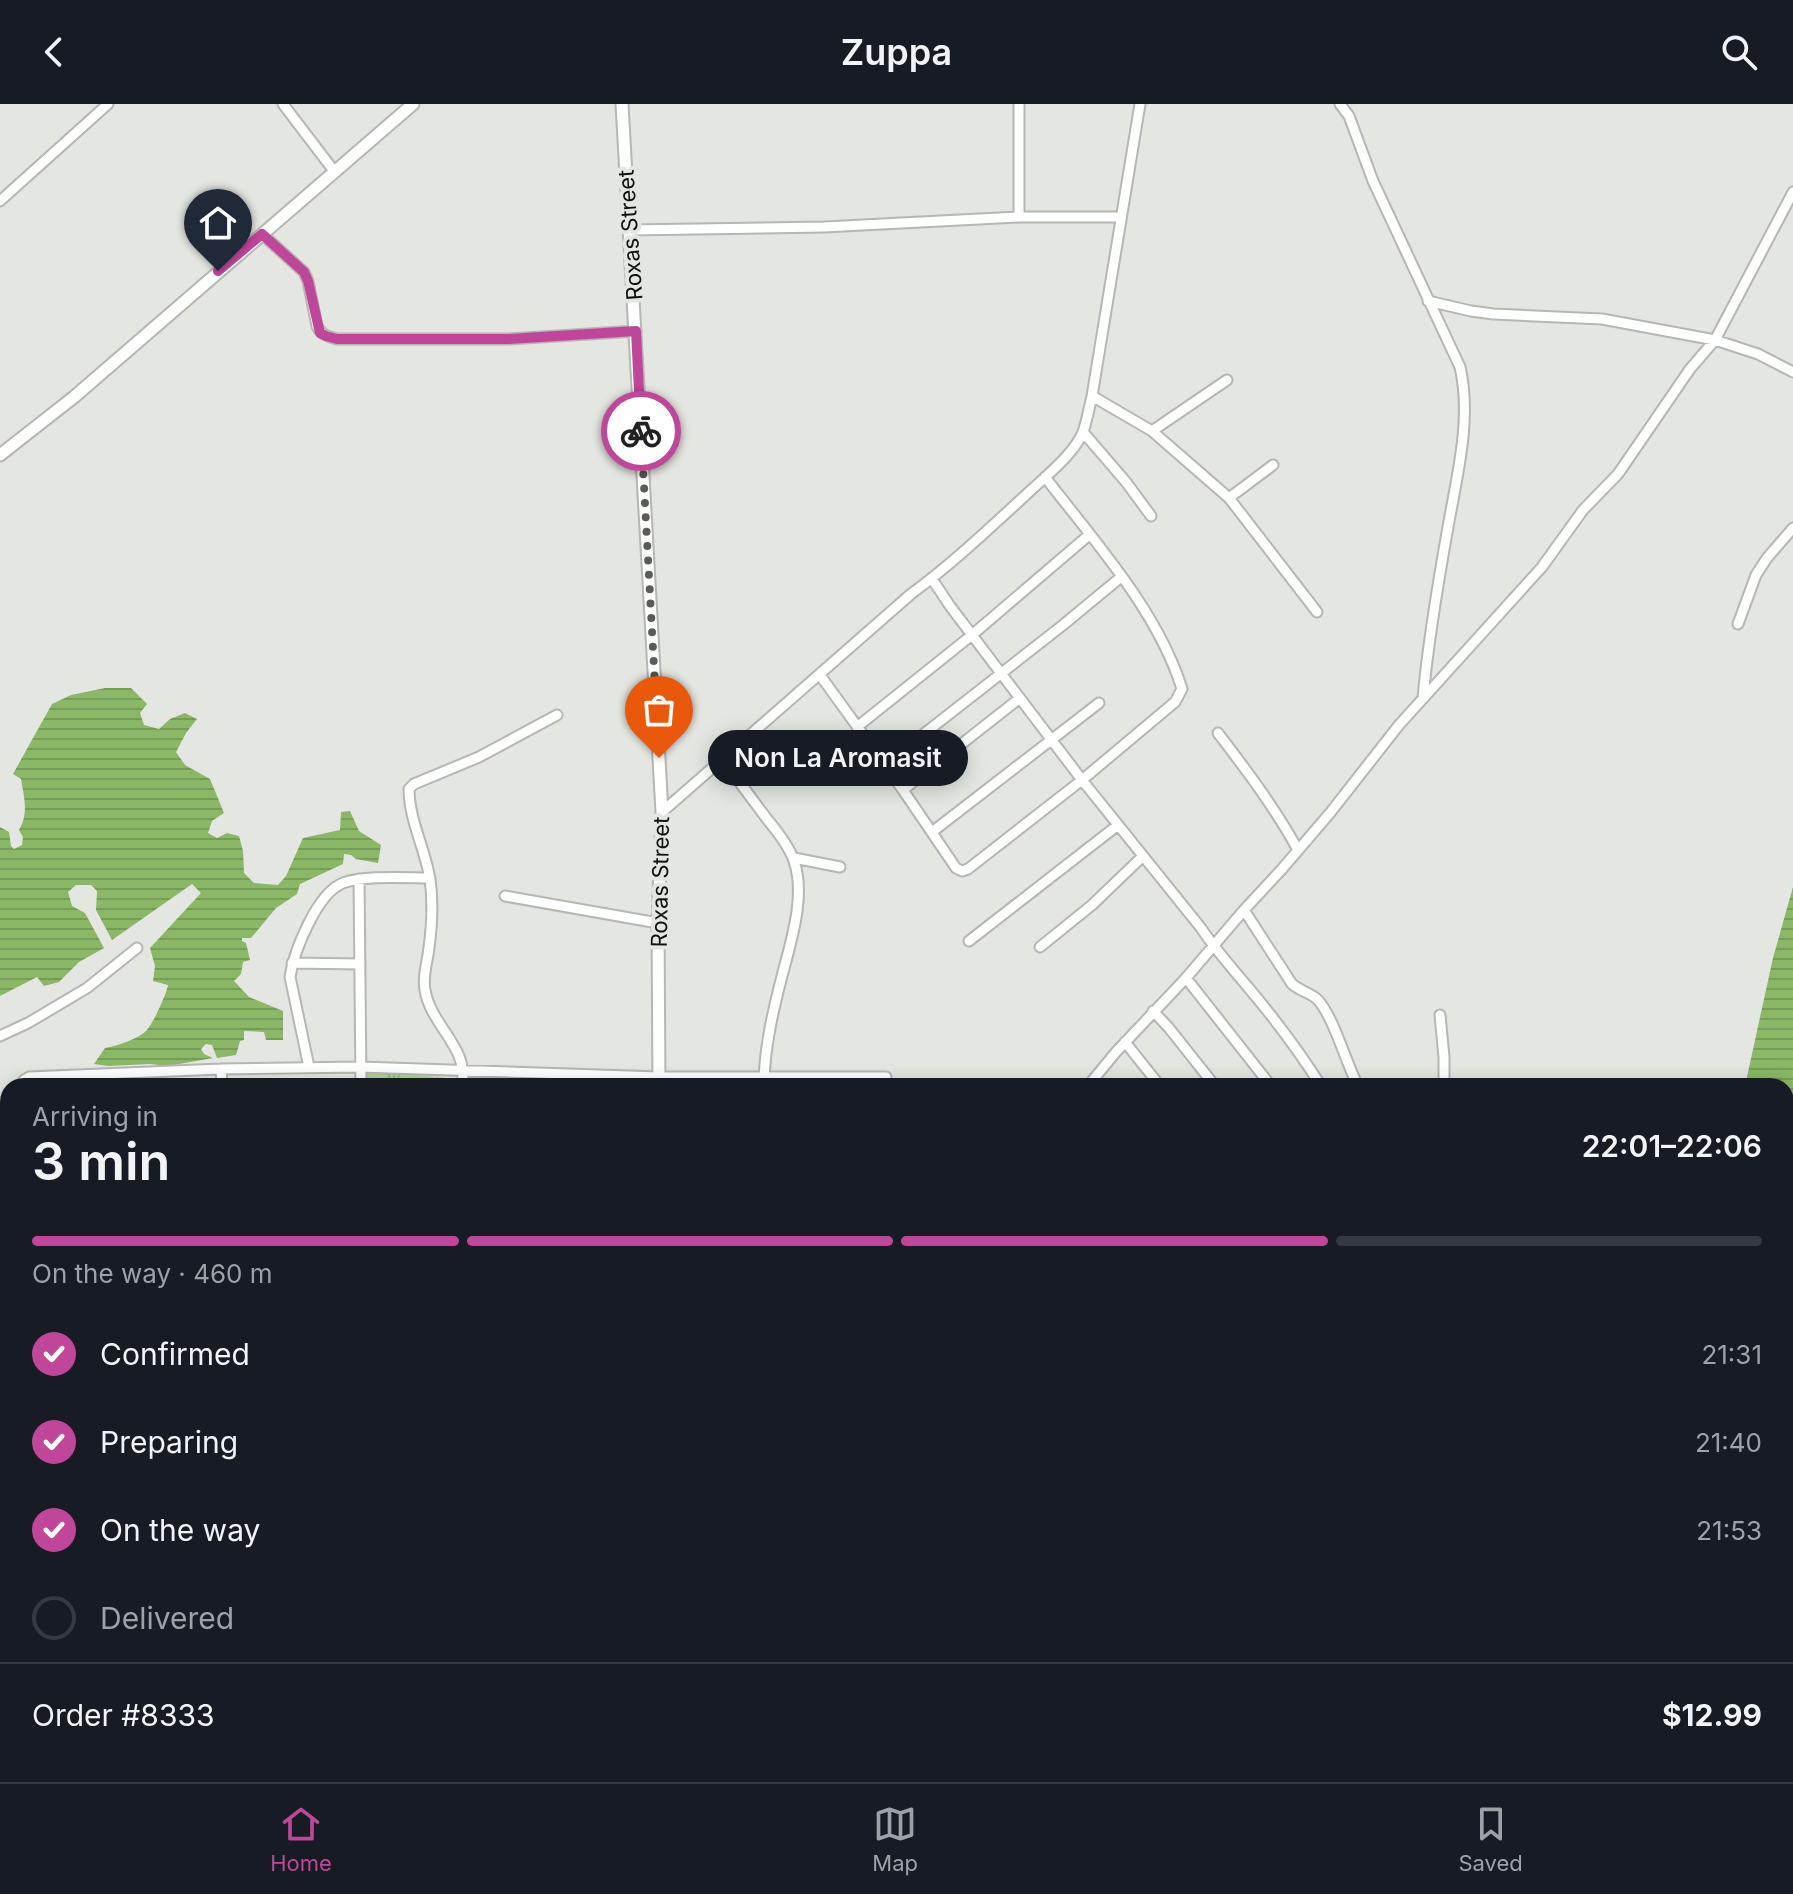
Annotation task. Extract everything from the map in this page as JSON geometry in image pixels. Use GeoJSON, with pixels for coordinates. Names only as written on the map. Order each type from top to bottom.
{"type":"FeatureCollection","features":[{"type":"Feature","properties":{"kind":"main road"},"geometry":{"type":"LineString","coordinates":[[0,455],[74,397],[413,104]]}},
{"type":"Feature","properties":{"kind":"main road","name":"Roxas Street"},"geometry":{"type":"LineString","coordinates":[[622,104],[662,812],[658,923],[659,1078]]}},
{"type":"Feature","properties":{"kind":"street"},"geometry":{"type":"LineString","coordinates":[[0,201],[108,104]]}},
{"type":"Feature","properties":{"kind":"street"},"geometry":{"type":"LineString","coordinates":[[283,104],[334,171]]}},
{"type":"Feature","properties":{"kind":"street"},"geometry":{"type":"LineString","coordinates":[[1019,104],[1019,217]]}},
{"type":"Feature","properties":{"kind":"street"},"geometry":{"type":"LineString","coordinates":[[662,812],[988,530],[1070,452],[1083,432],[1092,396],[1140,104]]}},
{"type":"Feature","properties":{"kind":"street"},"geometry":{"type":"LineString","coordinates":[[1340,104],[1349,116],[1373,181],[1460,367],[1464,385],[1461,452],[1432,623],[1423,699]]}},
{"type":"Feature","properties":{"kind":"street"},"geometry":{"type":"LineString","coordinates":[[1096,1077],[1298,850],[1399,725],[1542,567],[1583,510],[1618,474],[1690,369],[1715,340],[1793,192]]}},
{"type":"Feature","properties":{"kind":"street"},"geometry":{"type":"LineString","coordinates":[[629,230],[824,227],[1019,217],[1121,217]]}},
{"type":"Feature","properties":{"kind":"street"},"geometry":{"type":"LineString","coordinates":[[262,234],[304,272],[320,333],[337,339],[509,339],[636,331]]}},
{"type":"Feature","properties":{"kind":"street"},"geometry":{"type":"LineString","coordinates":[[1428,301],[1493,314],[1602,319],[1715,340],[1758,354],[1793,372]]}},
{"type":"Feature","properties":{"kind":"street"},"geometry":{"type":"LineString","coordinates":[[1152,431],[1227,380]]}},
{"type":"Feature","properties":{"kind":"street"},"geometry":{"type":"LineString","coordinates":[[1092,396],[1152,431],[1229,498],[1317,612]]}},
{"type":"Feature","properties":{"kind":"street"},"geometry":{"type":"LineString","coordinates":[[1083,432],[1151,516]]}},
{"type":"Feature","properties":{"kind":"street"},"geometry":{"type":"LineString","coordinates":[[1229,498],[1273,465]]}},
{"type":"Feature","properties":{"kind":"street"},"geometry":{"type":"LineString","coordinates":[[820,675],[958,870],[965,870],[1082,780],[1175,702],[1182,689],[1168,654],[1134,595],[1045,477]]}},
{"type":"Feature","properties":{"kind":"street"},"geometry":{"type":"LineString","coordinates":[[1738,624],[1756,575],[1793,528]]}},
{"type":"Feature","properties":{"kind":"street"},"geometry":{"type":"LineString","coordinates":[[857,727],[972,635],[1089,535]]}},
{"type":"Feature","properties":{"kind":"street"},"geometry":{"type":"LineString","coordinates":[[884,765],[1121,577]]}},
{"type":"Feature","properties":{"kind":"street"},"geometry":{"type":"LineString","coordinates":[[932,579],[1051,740],[1263,1005],[1316,1078]]}},
{"type":"Feature","properties":{"kind":"street"},"geometry":{"type":"LineString","coordinates":[[903,790],[1020,698]]}},
{"type":"Feature","properties":{"kind":"street"},"geometry":{"type":"LineString","coordinates":[[932,832],[1099,703]]}},
{"type":"Feature","properties":{"kind":"street"},"geometry":{"type":"LineString","coordinates":[[463,1078],[458,1054],[442,1029],[424,988],[429,948],[430,878],[409,789],[414,784],[479,757],[557,715]]}},
{"type":"Feature","properties":{"kind":"street"},"geometry":{"type":"LineString","coordinates":[[1218,733],[1265,795],[1298,850]]}},
{"type":"Feature","properties":{"kind":"street"},"geometry":{"type":"LineString","coordinates":[[723,760],[794,858],[798,896],[793,938],[769,1035],[764,1078]]}},
{"type":"Feature","properties":{"kind":"street"},"geometry":{"type":"LineString","coordinates":[[969,941],[1118,825]]}},
{"type":"Feature","properties":{"kind":"street"},"geometry":{"type":"LineString","coordinates":[[1040,947],[1092,905],[1143,856]]}},
{"type":"Feature","properties":{"kind":"street"},"geometry":{"type":"LineString","coordinates":[[794,858],[840,867]]}},
{"type":"Feature","properties":{"kind":"street"},"geometry":{"type":"LineString","coordinates":[[309,1067],[291,988],[292,963],[308,922],[335,887],[343,883],[359,879],[430,878]]}},
{"type":"Feature","properties":{"kind":"street"},"geometry":{"type":"LineString","coordinates":[[359,879],[361,1078]]}},
{"type":"Feature","properties":{"kind":"street"},"geometry":{"type":"LineString","coordinates":[[505,896],[658,923]]}},
{"type":"Feature","properties":{"kind":"street"},"geometry":{"type":"LineString","coordinates":[[1244,910],[1287,978],[1322,1005],[1354,1078]]}},
{"type":"Feature","properties":{"kind":"street"},"geometry":{"type":"LineString","coordinates":[[0,1036],[87,988],[137,948]]}},
{"type":"Feature","properties":{"kind":"street"},"geometry":{"type":"LineString","coordinates":[[292,963],[360,964]]}},
{"type":"Feature","properties":{"kind":"street"},"geometry":{"type":"LineString","coordinates":[[1186,978],[1265,1078]]}},
{"type":"Feature","properties":{"kind":"street"},"geometry":{"type":"LineString","coordinates":[[1153,1011],[1209,1078]]}},
{"type":"Feature","properties":{"kind":"street"},"geometry":{"type":"LineString","coordinates":[[1440,1015],[1444,1078]]}},
{"type":"Feature","properties":{"kind":"street"},"geometry":{"type":"LineString","coordinates":[[1125,1042],[1154,1078]]}},
{"type":"Feature","properties":{"kind":"street"},"geometry":{"type":"LineString","coordinates":[[27,1078],[221,1069],[360,1067],[588,1078]]}},
{"type":"Feature","properties":{"kind":"street"},"geometry":{"type":"LineString","coordinates":[[221,1069],[222,1078]]}},
{"type":"Feature","properties":{"kind":"street"},"geometry":{"type":"LineString","coordinates":[[856,1078],[886,1077]]}},
{"type":"Feature","properties":{"kind":"green space"},"geometry":{"type":"Polygon","coordinates":[[[367,1070],[445,1078],[367,1078],[367,1070]]]}},
{"type":"Feature","properties":{"kind":"shaded area"},"geometry":{"type":"Polygon","coordinates":[[[105,688],[131,688],[147,704],[140,713],[144,725],[159,729],[170,719],[185,713],[197,719],[176,752],[185,765],[210,779],[224,813],[212,821],[208,833],[217,838],[227,833],[239,836],[244,873],[254,883],[278,885],[286,876],[303,838],[340,830],[341,812],[350,811],[359,831],[381,845],[378,863],[344,854],[343,864],[300,884],[297,894],[276,908],[251,938],[242,938],[250,960],[243,962],[241,974],[234,981],[249,997],[283,1011],[283,1040],[266,1040],[264,1032],[244,1031],[244,1040],[240,1041],[236,1055],[217,1058],[212,1045],[206,1044],[201,1049],[213,1058],[168,1066],[94,1064],[105,1048],[138,1037],[152,1022],[168,985],[153,981],[155,966],[150,948],[201,893],[192,884],[112,940],[96,910],[97,891],[91,885],[76,885],[68,892],[72,906],[85,913],[104,948],[79,962],[59,982],[44,986],[37,977],[0,996],[0,827],[9,832],[14,849],[22,845],[23,837],[19,830],[25,811],[21,779],[13,774],[52,704],[71,695],[105,688]]]}},
{"type":"Feature","properties":{"kind":"shaded area"},"geometry":{"type":"Polygon","coordinates":[[[1793,887],[1793,1078],[1747,1078],[1773,958],[1793,887]]]}},
{"type":"Feature","properties":{"kind":"way so far"},"geometry":{"type":"LineString","coordinates":[[641,431],[659,758]]}},
{"type":"Feature","properties":{"kind":"place","name":"Non La Aromasit"},"geometry":{"type":"Point","coordinates":[659,758]}},
{"type":"Feature","properties":{"kind":"route"},"geometry":{"type":"LineString","coordinates":[[218,271],[262,234],[304,272],[320,333],[337,339],[509,339],[636,331],[641,431]]}}]}
